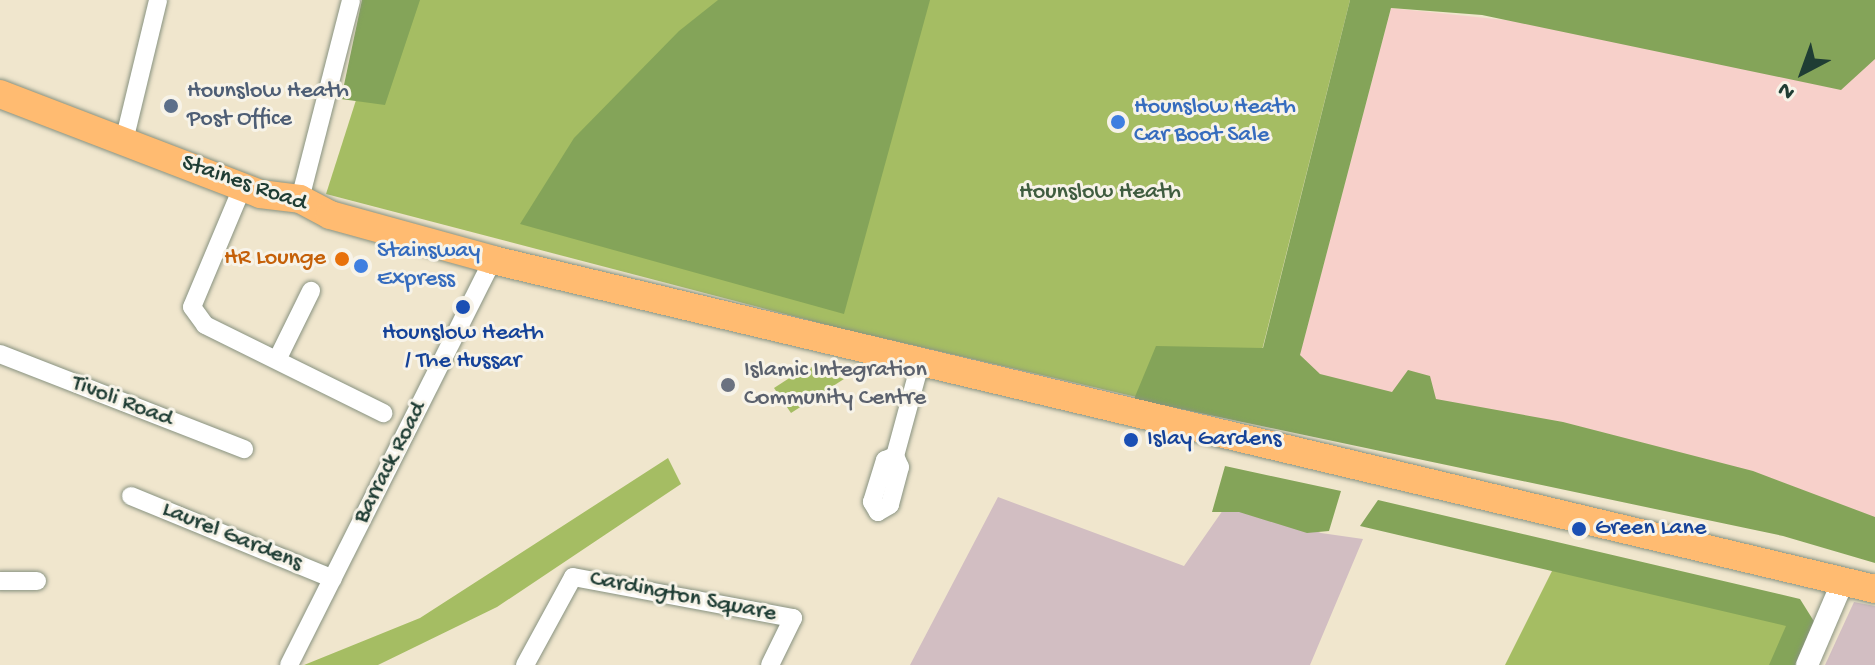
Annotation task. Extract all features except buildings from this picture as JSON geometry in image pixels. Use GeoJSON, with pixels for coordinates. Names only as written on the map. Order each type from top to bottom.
{"type":"FeatureCollection","features":[{"type":"Feature","properties":{"kind":"main road","name":"Staines Road"},"geometry":{"type":"LineString","coordinates":[[0,94],[242,188],[300,199],[330,215],[493,260],[920,364]]}},
{"type":"Feature","properties":{"kind":"main road"},"geometry":{"type":"LineString","coordinates":[[920,364],[1875,589]]}},
{"type":"Feature","properties":{"kind":"street"},"geometry":{"type":"LineString","coordinates":[[124,141],[158,0]]}},
{"type":"Feature","properties":{"kind":"street"},"geometry":{"type":"LineString","coordinates":[[300,199],[351,0]]}},
{"type":"Feature","properties":{"kind":"street"},"geometry":{"type":"LineString","coordinates":[[242,188],[192,307],[205,325],[278,358],[383,413]]}},
{"type":"Feature","properties":{"kind":"street","name":"Barrack Road"},"geometry":{"type":"LineString","coordinates":[[289,665],[493,260]]}},
{"type":"Feature","properties":{"kind":"street"},"geometry":{"type":"LineString","coordinates":[[278,358],[311,291]]}},
{"type":"Feature","properties":{"kind":"street","name":"Tivoli Road"},"geometry":{"type":"LineString","coordinates":[[0,354],[244,449]]}},
{"type":"Feature","properties":{"kind":"street"},"geometry":{"type":"LineString","coordinates":[[895,456],[920,364]]}},
{"type":"Feature","properties":{"kind":"street","name":"Laurel Gardens"},"geometry":{"type":"LineString","coordinates":[[131,496],[333,579]]}},
{"type":"Feature","properties":{"kind":"street","name":"Cardington Square"},"geometry":{"type":"LineString","coordinates":[[525,665],[573,577],[793,618],[770,665]]}},
{"type":"Feature","properties":{"kind":"street"},"geometry":{"type":"LineString","coordinates":[[0,581],[37,581]]}},
{"type":"Feature","properties":{"kind":"street"},"geometry":{"type":"LineString","coordinates":[[1807,665],[1843,581]]}},
{"type":"Feature","properties":{"kind":"shaded area"},"geometry":{"type":"Polygon","coordinates":[[[1391,8],[1875,59],[1875,528],[1294,377],[1391,8]]]}},
{"type":"Feature","properties":{"kind":"shaded area"},"geometry":{"type":"Polygon","coordinates":[[[998,497],[1184,566],[1230,500],[1321,533],[1363,539],[1310,665],[910,665],[998,497]]]}},
{"type":"Feature","properties":{"kind":"shaded area"},"geometry":{"type":"Polygon","coordinates":[[[1854,602],[1875,606],[1875,665],[1825,665],[1854,602]]]}},
{"type":"Feature","properties":{"kind":"green space"},"geometry":{"type":"Polygon","coordinates":[[[362,0],[420,0],[385,105],[341,99],[362,0]]]}},
{"type":"Feature","properties":{"kind":"green space","name":"Hounslow Heath"},"geometry":{"type":"Polygon","coordinates":[[[388,0],[1350,0],[1244,422],[839,328],[326,194],[388,0]]]}},
{"type":"Feature","properties":{"kind":"green space"},"geometry":{"type":"Polygon","coordinates":[[[718,0],[930,0],[844,314],[520,224],[574,138],[679,31],[718,0]]]}},
{"type":"Feature","properties":{"kind":"green space"},"geometry":{"type":"Polygon","coordinates":[[[1350,0],[1875,0],[1875,59],[1841,90],[1482,15],[1391,8],[1300,355],[1320,374],[1392,392],[1408,370],[1430,376],[1436,399],[1563,422],[1753,471],[1875,517],[1875,563],[1783,536],[1134,399],[1156,346],[1263,348],[1350,0]]]}},
{"type":"Feature","properties":{"kind":"green space"},"geometry":{"type":"Polygon","coordinates":[[[808,366],[844,379],[791,413],[774,388],[808,366]]]}},
{"type":"Feature","properties":{"kind":"green space"},"geometry":{"type":"Polygon","coordinates":[[[668,458],[681,484],[497,607],[378,665],[304,665],[420,618],[668,458]]]}},
{"type":"Feature","properties":{"kind":"green space"},"geometry":{"type":"Polygon","coordinates":[[[1225,466],[1341,491],[1329,531],[1307,533],[1239,512],[1212,512],[1225,466]]]}},
{"type":"Feature","properties":{"kind":"green space"},"geometry":{"type":"Polygon","coordinates":[[[1378,500],[1800,599],[1815,623],[1796,665],[1769,665],[1786,626],[1360,526],[1378,500]]]}},
{"type":"Feature","properties":{"kind":"green space"},"geometry":{"type":"Polygon","coordinates":[[[1559,557],[1798,620],[1776,665],[1505,665],[1559,557]]]}},
{"type":"Feature","properties":{"kind":"place","name":"Hounslow Heath Post Office"},"geometry":{"type":"Point","coordinates":[171,106]}},
{"type":"Feature","properties":{"kind":"place","name":"Hounslow Heath Car Boot Sale"},"geometry":{"type":"Point","coordinates":[1118,122]}},
{"type":"Feature","properties":{"kind":"place","name":"HR Lounge"},"geometry":{"type":"Point","coordinates":[342,259]}},
{"type":"Feature","properties":{"kind":"place","name":"Stainsway Express"},"geometry":{"type":"Point","coordinates":[361,266]}},
{"type":"Feature","properties":{"kind":"place","name":"Hounslow Heath / The Hussar"},"geometry":{"type":"Point","coordinates":[463,307]}},
{"type":"Feature","properties":{"kind":"place","name":"Islamic Integration Community Centre"},"geometry":{"type":"Point","coordinates":[728,385]}},
{"type":"Feature","properties":{"kind":"place","name":"Islay Gardens"},"geometry":{"type":"Point","coordinates":[1131,440]}},
{"type":"Feature","properties":{"kind":"place","name":"Green Lane"},"geometry":{"type":"Point","coordinates":[1579,529]}}]}
